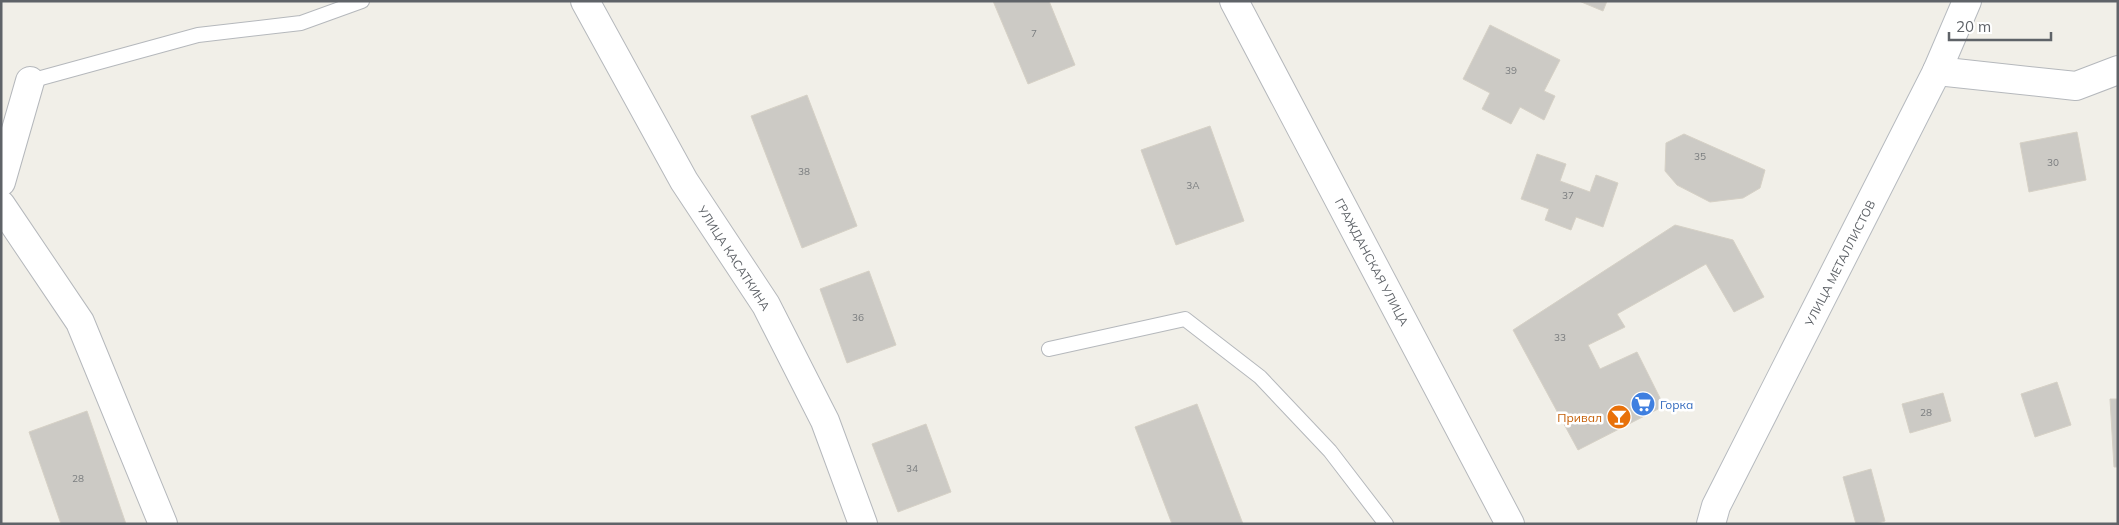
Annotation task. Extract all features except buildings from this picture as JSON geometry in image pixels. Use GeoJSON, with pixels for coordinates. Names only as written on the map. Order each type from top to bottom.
{"type":"FeatureCollection","features":[{"type":"Feature","properties":{"kind":"street","name":"УЛИЦА КАСАТКИНА"},"geometry":{"type":"LineString","coordinates":[[585,1],[684,181],[766,306],[825,421],[863,524]]}},
{"type":"Feature","properties":{"kind":"street","name":"ГРАЖДАНСКАЯ УЛИЦА"},"geometry":{"type":"LineString","coordinates":[[1234,1],[1510,524]]}},
{"type":"Feature","properties":{"kind":"street","name":"УЛИЦА МЕТАЛЛИСТОВ"},"geometry":{"type":"LineString","coordinates":[[1711,524],[1721,497],[1937,71],[1967,1]]}},
{"type":"Feature","properties":{"kind":"street"},"geometry":{"type":"LineString","coordinates":[[1937,71],[2076,86],[2118,70]]}},
{"type":"Feature","properties":{"kind":"street"},"geometry":{"type":"LineString","coordinates":[[1,182],[30,81]]}},
{"type":"Feature","properties":{"kind":"street"},"geometry":{"type":"LineString","coordinates":[[1,205],[80,322],[163,524]]}},
{"type":"Feature","properties":{"kind":"lane"},"geometry":{"type":"LineString","coordinates":[[30,81],[198,35],[301,23],[362,1]]}},
{"type":"Feature","properties":{"kind":"lane"},"geometry":{"type":"LineString","coordinates":[[1049,349],[1185,319],[1260,377],[1330,451],[1386,524]]}},
{"type":"Feature","properties":{"kind":"place","name":"Горка"},"geometry":{"type":"Point","coordinates":[1643,404]}},
{"type":"Feature","properties":{"kind":"place","name":"Привал"},"geometry":{"type":"Point","coordinates":[1619,417]}}]}
